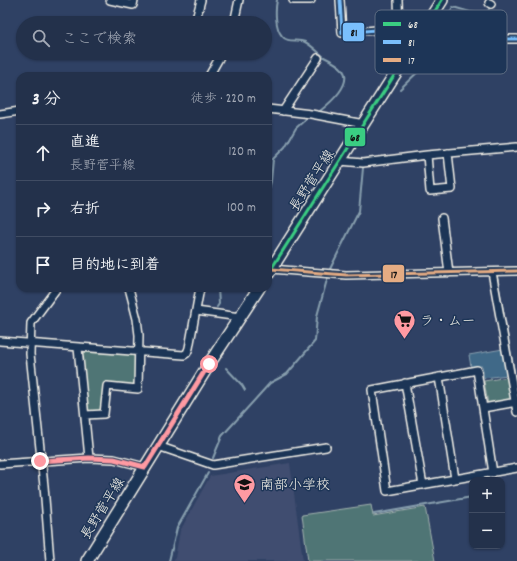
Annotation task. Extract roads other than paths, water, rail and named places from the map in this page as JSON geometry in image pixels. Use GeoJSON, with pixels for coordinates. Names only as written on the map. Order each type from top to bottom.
{"type":"FeatureCollection","features":[{"type":"Feature","properties":{"kind":"main road","name":"長野菅平線"},"geometry":{"type":"LineString","coordinates":[[436,10],[442,0]]}},
{"type":"Feature","properties":{"kind":"main road","name":"長野菅平線"},"geometry":{"type":"LineString","coordinates":[[272,269],[395,74]]}},
{"type":"Feature","properties":{"kind":"main road","name":"長野菅平線"},"geometry":{"type":"LineString","coordinates":[[87,561],[256,292]]}},
{"type":"Feature","properties":{"kind":"street"},"geometry":{"type":"LineString","coordinates":[[110,0],[133,4],[134,0]]}},
{"type":"Feature","properties":{"kind":"street"},"geometry":{"type":"LineString","coordinates":[[197,16],[201,0]]}},
{"type":"Feature","properties":{"kind":"street"},"geometry":{"type":"LineString","coordinates":[[235,16],[238,0]]}},
{"type":"Feature","properties":{"kind":"street"},"geometry":{"type":"LineString","coordinates":[[293,0],[311,0]]}},
{"type":"Feature","properties":{"kind":"street"},"geometry":{"type":"LineString","coordinates":[[340,0],[342,33],[375,30]]}},
{"type":"Feature","properties":{"kind":"street"},"geometry":{"type":"LineString","coordinates":[[398,0],[398,10]]}},
{"type":"Feature","properties":{"kind":"street"},"geometry":{"type":"LineString","coordinates":[[507,40],[517,39]]}},
{"type":"Feature","properties":{"kind":"street"},"geometry":{"type":"LineString","coordinates":[[282,111],[318,58]]}},
{"type":"Feature","properties":{"kind":"street"},"geometry":{"type":"LineString","coordinates":[[211,72],[218,60]]}},
{"type":"Feature","properties":{"kind":"street"},"geometry":{"type":"LineString","coordinates":[[272,110],[311,114],[364,124]]}},
{"type":"Feature","properties":{"kind":"street"},"geometry":{"type":"LineString","coordinates":[[0,114],[16,112]]}},
{"type":"Feature","properties":{"kind":"street"},"geometry":{"type":"LineString","coordinates":[[340,161],[364,163],[427,155],[517,147]]}},
{"type":"Feature","properties":{"kind":"street"},"geometry":{"type":"LineString","coordinates":[[427,155],[430,191],[452,189],[448,153]]}},
{"type":"Feature","properties":{"kind":"street"},"geometry":{"type":"LineString","coordinates":[[442,218],[449,273]]}},
{"type":"Feature","properties":{"kind":"street"},"geometry":{"type":"LineString","coordinates":[[272,272],[346,275],[517,271]]}},
{"type":"Feature","properties":{"kind":"street"},"geometry":{"type":"LineString","coordinates":[[492,272],[517,412]]}},
{"type":"Feature","properties":{"kind":"street"},"geometry":{"type":"LineString","coordinates":[[50,561],[30,343],[31,323],[54,292]]}},
{"type":"Feature","properties":{"kind":"street"},"geometry":{"type":"LineString","coordinates":[[85,415],[104,414],[107,386],[138,389],[139,352],[137,319],[130,292]]}},
{"type":"Feature","properties":{"kind":"street"},"geometry":{"type":"LineString","coordinates":[[0,341],[184,355],[187,353],[199,292]]}},
{"type":"Feature","properties":{"kind":"street"},"geometry":{"type":"LineString","coordinates":[[196,311],[240,317]]}},
{"type":"Feature","properties":{"kind":"street"},"geometry":{"type":"LineString","coordinates":[[78,348],[89,458]]}},
{"type":"Feature","properties":{"kind":"street"},"geometry":{"type":"LineString","coordinates":[[493,472],[477,370],[372,390],[387,491],[517,468]]}},
{"type":"Feature","properties":{"kind":"street"},"geometry":{"type":"LineString","coordinates":[[439,377],[455,479]]}},
{"type":"Feature","properties":{"kind":"street"},"geometry":{"type":"LineString","coordinates":[[405,383],[423,485]]}},
{"type":"Feature","properties":{"kind":"street"},"geometry":{"type":"LineString","coordinates":[[483,408],[516,402]]}},
{"type":"Feature","properties":{"kind":"street"},"geometry":{"type":"LineString","coordinates":[[158,446],[214,464],[326,447]]}},
{"type":"Feature","properties":{"kind":"street"},"geometry":{"type":"LineString","coordinates":[[0,464],[89,458],[114,459],[145,467]]}},
{"type":"Feature","properties":{"kind":"waterway"},"geometry":{"type":"LineString","coordinates":[[277,0],[277,24],[282,36],[289,40],[307,43],[324,57],[338,65],[345,74],[343,86],[335,98],[320,111]]}},
{"type":"Feature","properties":{"kind":"waterway"},"geometry":{"type":"LineString","coordinates":[[489,10],[490,6]]}},
{"type":"Feature","properties":{"kind":"waterway"},"geometry":{"type":"LineString","coordinates":[[451,10],[453,7],[463,10]]}},
{"type":"Feature","properties":{"kind":"waterway"},"geometry":{"type":"LineString","coordinates":[[400,89],[416,74]]}},
{"type":"Feature","properties":{"kind":"waterway"},"geometry":{"type":"LineString","coordinates":[[272,170],[273,159],[285,147],[296,128],[306,119]]}},
{"type":"Feature","properties":{"kind":"waterway"},"geometry":{"type":"LineString","coordinates":[[330,269],[359,211],[363,168]]}},
{"type":"Feature","properties":{"kind":"waterway"},"geometry":{"type":"LineString","coordinates":[[213,458],[222,436],[270,383],[287,374],[315,341],[317,316],[328,276]]}},
{"type":"Feature","properties":{"kind":"waterway"},"geometry":{"type":"LineString","coordinates":[[497,277],[517,388]]}},
{"type":"Feature","properties":{"kind":"waterway"},"geometry":{"type":"LineString","coordinates":[[217,307],[219,304],[218,292]]}},
{"type":"Feature","properties":{"kind":"waterway"},"geometry":{"type":"LineString","coordinates":[[226,368],[245,390]]}},
{"type":"Feature","properties":{"kind":"waterway"},"geometry":{"type":"LineString","coordinates":[[169,561],[177,528],[208,473]]}},
{"type":"Feature","properties":{"kind":"waterway"},"geometry":{"type":"LineString","coordinates":[[374,514],[469,498]]}},
{"type":"Feature","properties":{"kind":"place","name":"ラ・ムー"},"geometry":{"type":"Point","coordinates":[405,340]}},
{"type":"Feature","properties":{"kind":"place","name":"南部小学校"},"geometry":{"type":"Point","coordinates":[245,504]}}]}
